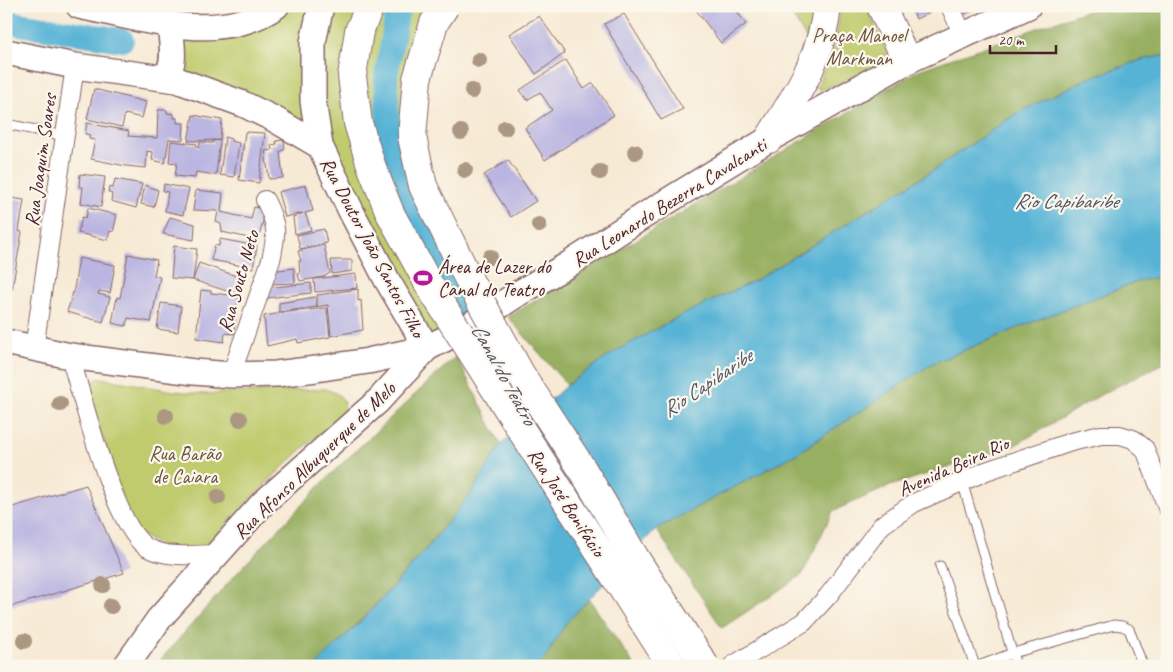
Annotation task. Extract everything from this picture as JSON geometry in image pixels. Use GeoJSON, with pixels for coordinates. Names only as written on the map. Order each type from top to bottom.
{"type":"FeatureCollection","features":[{"type":"Feature","properties":{"kind":"main road","name":"Rua José Bonifácio"},"geometry":{"type":"LineString","coordinates":[[370,6],[359,31],[352,76],[358,124],[371,165],[390,213],[432,290],[672,666]]}},
{"type":"Feature","properties":{"kind":"main road","name":"Rua José Bonifácio"},"geometry":{"type":"LineString","coordinates":[[445,6],[434,23],[417,79],[412,137],[423,186],[470,282],[521,376],[705,666]]}},
{"type":"Feature","properties":{"kind":"main road"},"geometry":{"type":"LineString","coordinates":[[770,139],[817,55],[826,24],[827,6]]}},
{"type":"Feature","properties":{"kind":"main road"},"geometry":{"type":"LineString","coordinates":[[881,6],[907,61]]}},
{"type":"Feature","properties":{"kind":"street"},"geometry":{"type":"LineString","coordinates":[[79,6],[170,24],[209,28],[243,21],[276,6]]}},
{"type":"Feature","properties":{"kind":"street"},"geometry":{"type":"LineString","coordinates":[[320,146],[313,101],[313,42],[322,6]]}},
{"type":"Feature","properties":{"kind":"street"},"geometry":{"type":"LineString","coordinates":[[950,6],[963,35]]}},
{"type":"Feature","properties":{"kind":"street","name":"Rua Leonardo Bezerra Cavalcanti"},"geometry":{"type":"LineString","coordinates":[[6,342],[70,356],[231,375],[276,374],[316,369],[368,361],[427,348],[464,329],[770,139],[907,61],[1028,6]]}},
{"type":"Feature","properties":{"kind":"street"},"geometry":{"type":"LineString","coordinates":[[163,78],[166,76],[171,64],[170,24]]}},
{"type":"Feature","properties":{"kind":"street","name":"Rua Doutor João Santos Filho"},"geometry":{"type":"LineString","coordinates":[[6,52],[75,66],[176,80],[243,104],[274,119],[320,146],[387,280],[427,348]]}},
{"type":"Feature","properties":{"kind":"street","name":"Rua Joaquim Soares"},"geometry":{"type":"LineString","coordinates":[[34,349],[75,66]]}},
{"type":"Feature","properties":{"kind":"street","name":"Rua Souto Neto"},"geometry":{"type":"LineString","coordinates":[[231,375],[275,242],[276,229],[265,200]]}},
{"type":"Feature","properties":{"kind":"street","name":"Rua Afonso Albuquerque de Melo"},"geometry":{"type":"LineString","coordinates":[[126,666],[159,619],[263,503],[377,402],[427,348]]}},
{"type":"Feature","properties":{"kind":"street"},"geometry":{"type":"LineString","coordinates":[[70,356],[98,450],[118,507],[134,535],[148,548],[169,554],[216,554]]}},
{"type":"Feature","properties":{"kind":"street","name":"Avenida Beira Rio"},"geometry":{"type":"LineString","coordinates":[[739,664],[804,622],[828,596],[882,525],[914,503],[986,471],[1070,442],[1101,435],[1120,435],[1133,439],[1145,449],[1167,507]]}},
{"type":"Feature","properties":{"kind":"lane"},"geometry":{"type":"LineString","coordinates":[[6,124],[65,136]]}},
{"type":"Feature","properties":{"kind":"lane"},"geometry":{"type":"LineString","coordinates":[[962,481],[1016,666]]}},
{"type":"Feature","properties":{"kind":"lane"},"geometry":{"type":"LineString","coordinates":[[940,566],[975,666]]}},
{"type":"Feature","properties":{"kind":"lane"},"geometry":{"type":"LineString","coordinates":[[979,666],[1013,653],[1114,624],[1129,629],[1143,666]]}},
{"type":"Feature","properties":{"kind":"green space"},"geometry":{"type":"Polygon","coordinates":[[[276,6],[445,6],[412,137],[481,302],[427,348],[320,146],[177,79],[180,26],[276,6]]]}},
{"type":"Feature","properties":{"kind":"green space","name":"Praça Manoel Markman"},"geometry":{"type":"Polygon","coordinates":[[[787,6],[818,6],[811,47],[787,6]]]}},
{"type":"Feature","properties":{"kind":"green space","name":"Praça Manoel Markman"},"geometry":{"type":"Polygon","coordinates":[[[841,6],[866,6],[888,54],[884,59],[868,69],[821,90],[817,87],[835,44],[841,6]]]}},
{"type":"Feature","properties":{"kind":"green space"},"geometry":{"type":"Polygon","coordinates":[[[1106,6],[1167,6],[1167,55],[1141,60],[1087,79],[1017,113],[929,173],[756,280],[680,316],[616,351],[567,385],[508,317],[919,70],[1077,14],[1106,6]]]}},
{"type":"Feature","properties":{"kind":"green space"},"geometry":{"type":"Polygon","coordinates":[[[1167,275],[1167,361],[1102,394],[1012,447],[890,486],[833,511],[802,575],[722,628],[656,529],[796,454],[933,363],[1139,281],[1167,275]]]}},
{"type":"Feature","properties":{"kind":"green space"},"geometry":{"type":"Polygon","coordinates":[[[456,356],[501,445],[475,487],[453,516],[416,560],[356,624],[315,666],[155,666],[238,572],[332,473],[456,356]]]}},
{"type":"Feature","properties":{"kind":"green space","name":"Rua Barão de Caiara"},"geometry":{"type":"Polygon","coordinates":[[[101,378],[173,391],[203,394],[325,389],[335,393],[343,400],[344,408],[335,421],[283,468],[198,554],[177,556],[132,529],[88,392],[92,383],[101,378]]]}},
{"type":"Feature","properties":{"kind":"green space"},"geometry":{"type":"Polygon","coordinates":[[[589,599],[635,666],[537,666],[545,658],[566,623],[589,599]]]}},
{"type":"Feature","properties":{"kind":"water","name":"Rio Capibaribe"},"geometry":{"type":"Polygon","coordinates":[[[1167,55],[1167,275],[1139,281],[933,363],[796,454],[656,529],[566,623],[545,658],[537,666],[315,666],[368,614],[422,554],[472,492],[501,445],[567,385],[616,351],[680,316],[756,280],[929,173],[1017,113],[1087,79],[1141,60],[1167,55]]]}},
{"type":"Feature","properties":{"kind":"building"},"geometry":{"type":"Polygon","coordinates":[[[693,6],[733,6],[746,24],[721,43],[693,6]]]}},
{"type":"Feature","properties":{"kind":"building"},"geometry":{"type":"Polygon","coordinates":[[[911,6],[935,6],[937,9],[916,19],[911,6]]]}},
{"type":"Feature","properties":{"kind":"building"},"geometry":{"type":"Polygon","coordinates":[[[956,6],[983,6],[960,16],[956,6]]]}},
{"type":"Feature","properties":{"kind":"building"},"geometry":{"type":"Polygon","coordinates":[[[624,14],[683,109],[661,120],[604,24],[624,14]]]}},
{"type":"Feature","properties":{"kind":"building"},"geometry":{"type":"Polygon","coordinates":[[[539,16],[565,53],[536,74],[509,34],[539,16]]]}},
{"type":"Feature","properties":{"kind":"building"},"geometry":{"type":"Polygon","coordinates":[[[566,60],[584,89],[593,83],[614,115],[545,160],[525,128],[552,110],[540,92],[527,100],[520,90],[566,60]]]}},
{"type":"Feature","properties":{"kind":"building"},"geometry":{"type":"Polygon","coordinates":[[[94,89],[146,102],[142,118],[125,114],[122,127],[87,119],[94,89]]]}},
{"type":"Feature","properties":{"kind":"building"},"geometry":{"type":"Polygon","coordinates":[[[158,110],[167,110],[167,113],[174,114],[174,118],[177,118],[177,123],[184,123],[183,140],[169,139],[165,163],[152,160],[153,152],[147,151],[146,168],[91,159],[95,140],[89,139],[90,135],[85,134],[87,123],[129,131],[128,136],[157,138],[158,110]]]}},
{"type":"Feature","properties":{"kind":"building"},"geometry":{"type":"Polygon","coordinates":[[[193,115],[222,120],[220,140],[188,141],[193,115]]]}},
{"type":"Feature","properties":{"kind":"building"},"geometry":{"type":"Polygon","coordinates":[[[245,132],[265,133],[259,183],[239,180],[245,132]]]}},
{"type":"Feature","properties":{"kind":"building"},"geometry":{"type":"Polygon","coordinates":[[[225,137],[239,143],[234,177],[220,175],[225,137]]]}},
{"type":"Feature","properties":{"kind":"building"},"geometry":{"type":"Polygon","coordinates":[[[213,140],[220,141],[216,175],[196,172],[195,178],[175,176],[177,163],[169,162],[171,141],[197,144],[199,148],[200,142],[213,143],[213,140]]]}},
{"type":"Feature","properties":{"kind":"building"},"geometry":{"type":"Polygon","coordinates":[[[284,140],[285,149],[280,152],[283,178],[269,179],[265,151],[272,150],[271,145],[277,144],[276,141],[284,140]]]}},
{"type":"Feature","properties":{"kind":"building"},"geometry":{"type":"Polygon","coordinates":[[[508,160],[536,201],[511,217],[484,175],[508,160]]]}},
{"type":"Feature","properties":{"kind":"building"},"geometry":{"type":"Polygon","coordinates":[[[80,174],[105,177],[101,207],[81,203],[83,187],[79,187],[80,174]]]}},
{"type":"Feature","properties":{"kind":"building"},"geometry":{"type":"Polygon","coordinates":[[[115,179],[142,184],[136,208],[111,201],[112,194],[108,192],[109,187],[113,188],[115,179]]]}},
{"type":"Feature","properties":{"kind":"building"},"geometry":{"type":"Polygon","coordinates":[[[164,184],[189,189],[183,215],[165,211],[168,192],[163,191],[164,184]]]}},
{"type":"Feature","properties":{"kind":"building"},"geometry":{"type":"Polygon","coordinates":[[[145,185],[158,190],[154,207],[141,204],[145,185]]]}},
{"type":"Feature","properties":{"kind":"building"},"geometry":{"type":"Polygon","coordinates":[[[306,185],[313,211],[305,213],[311,230],[295,234],[293,217],[303,213],[285,217],[278,192],[306,185]]]}},
{"type":"Feature","properties":{"kind":"building"},"geometry":{"type":"Polygon","coordinates":[[[196,190],[223,193],[221,212],[251,219],[254,207],[266,210],[258,240],[222,232],[221,224],[216,222],[218,211],[193,210],[196,190]]]}},
{"type":"Feature","properties":{"kind":"building"},"geometry":{"type":"Polygon","coordinates":[[[6,197],[24,200],[19,231],[22,232],[12,289],[6,288],[6,197]]]}},
{"type":"Feature","properties":{"kind":"building"},"geometry":{"type":"Polygon","coordinates":[[[88,208],[117,215],[113,232],[110,231],[108,240],[78,233],[82,217],[86,218],[88,208]]]}},
{"type":"Feature","properties":{"kind":"building"},"geometry":{"type":"Polygon","coordinates":[[[170,217],[195,224],[194,240],[163,234],[170,217]]]}},
{"type":"Feature","properties":{"kind":"building"},"geometry":{"type":"Polygon","coordinates":[[[324,229],[327,243],[300,249],[297,235],[324,229]]]}},
{"type":"Feature","properties":{"kind":"building"},"geometry":{"type":"Polygon","coordinates":[[[220,239],[257,246],[253,268],[211,260],[215,245],[219,246],[220,239]]]}},
{"type":"Feature","properties":{"kind":"building"},"geometry":{"type":"Polygon","coordinates":[[[324,245],[330,273],[323,277],[300,281],[298,274],[300,273],[299,261],[301,261],[298,251],[324,245]]]}},
{"type":"Feature","properties":{"kind":"building"},"geometry":{"type":"Polygon","coordinates":[[[174,246],[197,249],[193,280],[171,278],[174,246]]]}},
{"type":"Feature","properties":{"kind":"building"},"geometry":{"type":"Polygon","coordinates":[[[128,254],[157,260],[154,276],[160,277],[151,322],[128,318],[126,326],[112,323],[117,297],[120,298],[128,254]]]}},
{"type":"Feature","properties":{"kind":"building"},"geometry":{"type":"Polygon","coordinates":[[[79,258],[115,265],[110,293],[99,291],[98,294],[110,297],[103,322],[67,312],[74,289],[79,258]]]}},
{"type":"Feature","properties":{"kind":"building"},"geometry":{"type":"Polygon","coordinates":[[[331,260],[352,260],[352,271],[332,274],[331,260]]]}},
{"type":"Feature","properties":{"kind":"building"},"geometry":{"type":"Polygon","coordinates":[[[199,263],[239,277],[233,293],[193,280],[199,263]]]}},
{"type":"Feature","properties":{"kind":"building"},"geometry":{"type":"Polygon","coordinates":[[[294,268],[295,283],[272,284],[271,271],[294,268]]]}},
{"type":"Feature","properties":{"kind":"building"},"geometry":{"type":"Polygon","coordinates":[[[356,274],[357,288],[315,292],[314,279],[356,274]]]}},
{"type":"Feature","properties":{"kind":"building"},"geometry":{"type":"Polygon","coordinates":[[[311,283],[311,293],[267,298],[266,288],[311,283]]]}},
{"type":"Feature","properties":{"kind":"building"},"geometry":{"type":"Polygon","coordinates":[[[358,289],[358,301],[361,300],[363,330],[331,336],[328,305],[317,307],[317,295],[358,289]]]}},
{"type":"Feature","properties":{"kind":"building"},"geometry":{"type":"Polygon","coordinates":[[[201,290],[238,296],[234,334],[225,333],[224,342],[196,338],[201,290]]]}},
{"type":"Feature","properties":{"kind":"building"},"geometry":{"type":"Polygon","coordinates":[[[315,297],[317,307],[279,312],[279,303],[315,297]]]}},
{"type":"Feature","properties":{"kind":"building"},"geometry":{"type":"Polygon","coordinates":[[[161,303],[181,306],[178,332],[157,329],[161,303]]]}},
{"type":"Feature","properties":{"kind":"building"},"geometry":{"type":"Polygon","coordinates":[[[327,308],[330,337],[298,343],[297,339],[267,346],[264,316],[327,308]]]}},
{"type":"Feature","properties":{"kind":"building"},"geometry":{"type":"Polygon","coordinates":[[[86,485],[124,573],[9,607],[6,598],[6,509],[86,485]]]}},
{"type":"Feature","properties":{"kind":"waterway","name":"Canal do Teatro"},"geometry":{"type":"LineString","coordinates":[[401,6],[397,14],[386,77],[388,123],[404,186],[432,253],[475,320],[535,430]]}},
{"type":"Feature","properties":{"kind":"waterway"},"geometry":{"type":"LineString","coordinates":[[6,22],[122,40]]}},
{"type":"Feature","properties":{"kind":"place","name":"Área de Lazer do Canal do Teatro"},"geometry":{"type":"Point","coordinates":[423,278]}}]}
